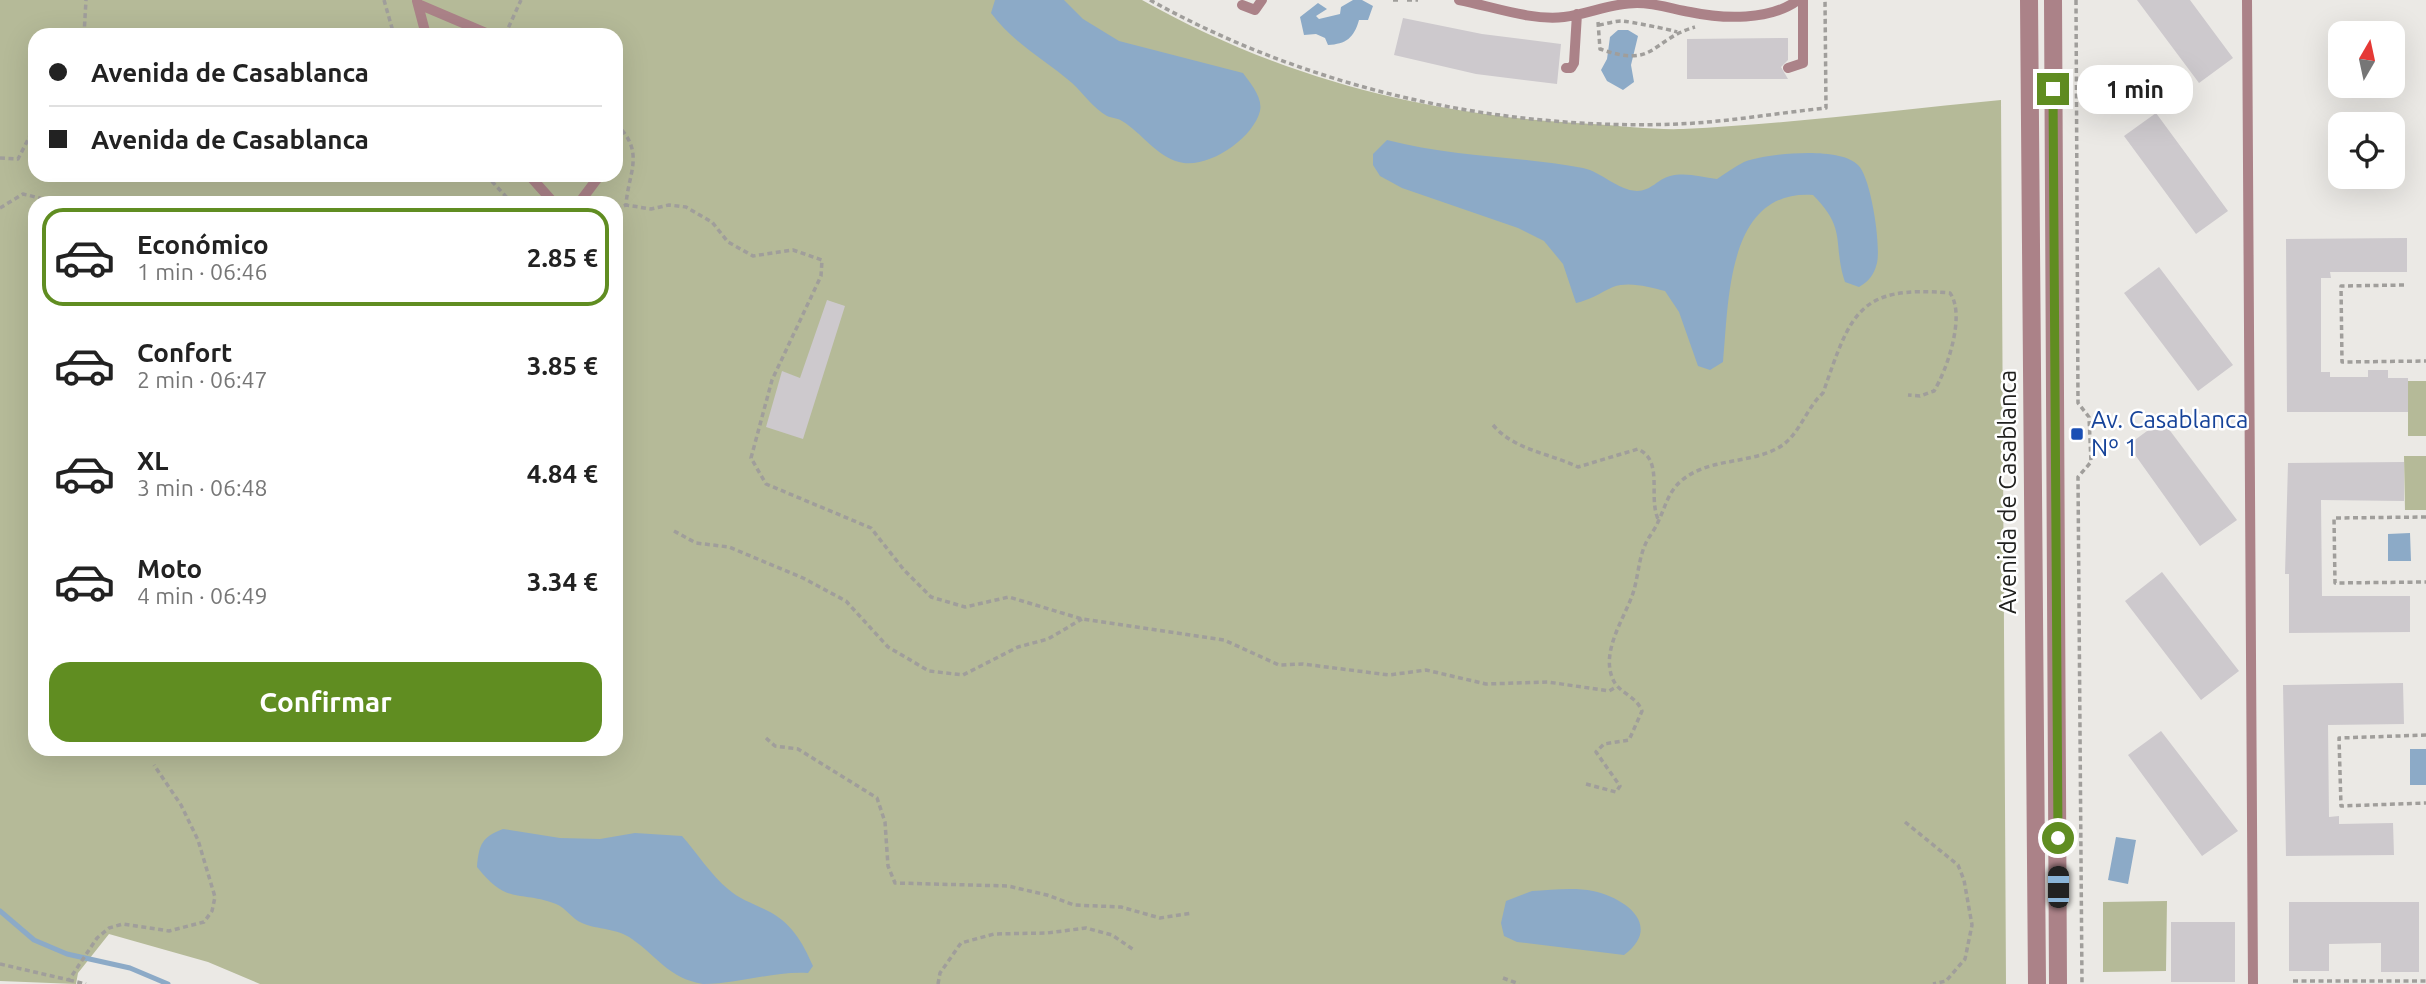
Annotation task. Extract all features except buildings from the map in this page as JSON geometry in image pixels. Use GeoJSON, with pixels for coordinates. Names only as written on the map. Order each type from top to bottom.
{"type":"FeatureCollection","features":[{"type":"Feature","properties":{"kind":"street","name":"Avenida de Casablanca"},"geometry":{"type":"LineString","coordinates":[[2029,0],[2037,984]]}},
{"type":"Feature","properties":{"kind":"street","name":"Avenida de Casablanca"},"geometry":{"type":"LineString","coordinates":[[2053,0],[2059,984]]}},
{"type":"Feature","properties":{"kind":"lane"},"geometry":{"type":"LineString","coordinates":[[1242,5],[1255,10],[1262,0]]}},
{"type":"Feature","properties":{"kind":"lane"},"geometry":{"type":"LineString","coordinates":[[1459,0],[1548,17],[1641,3],[1699,14],[1751,15],[1781,11],[1801,0],[1803,63],[1788,68]]}},
{"type":"Feature","properties":{"kind":"lane"},"geometry":{"type":"LineString","coordinates":[[2247,0],[2253,984]]}},
{"type":"Feature","properties":{"kind":"lane"},"geometry":{"type":"LineString","coordinates":[[417,2],[475,28]]}},
{"type":"Feature","properties":{"kind":"lane"},"geometry":{"type":"LineString","coordinates":[[417,2],[424,28]]}},
{"type":"Feature","properties":{"kind":"lane"},"geometry":{"type":"LineString","coordinates":[[1566,68],[1571,68],[1574,63],[1577,14]]}},
{"type":"Feature","properties":{"kind":"lane"},"geometry":{"type":"LineString","coordinates":[[535,182],[548,196]]}},
{"type":"Feature","properties":{"kind":"path"},"geometry":{"type":"LineString","coordinates":[[84,28],[86,0]]}},
{"type":"Feature","properties":{"kind":"path"},"geometry":{"type":"LineString","coordinates":[[384,0],[392,28]]}},
{"type":"Feature","properties":{"kind":"path"},"geometry":{"type":"LineString","coordinates":[[508,28],[521,0]]}},
{"type":"Feature","properties":{"kind":"path"},"geometry":{"type":"LineString","coordinates":[[1150,0],[1225,37],[1297,66],[1440,105],[1561,121],[1679,124],[1826,108],[1825,0]]}},
{"type":"Feature","properties":{"kind":"path"},"geometry":{"type":"LineString","coordinates":[[1393,0],[1400,0]]}},
{"type":"Feature","properties":{"kind":"path"},"geometry":{"type":"LineString","coordinates":[[1406,0],[1418,0]]}},
{"type":"Feature","properties":{"kind":"path"},"geometry":{"type":"LineString","coordinates":[[2076,0],[2078,404],[2090,417],[2091,462],[2078,477],[2082,984]]}},
{"type":"Feature","properties":{"kind":"path"},"geometry":{"type":"LineString","coordinates":[[1594,9],[1599,26],[1600,49],[1635,58],[1654,51],[1677,32],[1698,26],[1699,14]]}},
{"type":"Feature","properties":{"kind":"path"},"geometry":{"type":"LineString","coordinates":[[1599,26],[1620,20],[1654,28],[1669,28],[1677,32]]}},
{"type":"Feature","properties":{"kind":"path"},"geometry":{"type":"LineString","coordinates":[[623,133],[630,142],[635,163],[626,205]]}},
{"type":"Feature","properties":{"kind":"path"},"geometry":{"type":"LineString","coordinates":[[0,158],[18,159],[28,140]]}},
{"type":"Feature","properties":{"kind":"path"},"geometry":{"type":"LineString","coordinates":[[492,182],[505,196]]}},
{"type":"Feature","properties":{"kind":"path"},"geometry":{"type":"LineString","coordinates":[[0,208],[23,194],[31,196]]}},
{"type":"Feature","properties":{"kind":"path"},"geometry":{"type":"LineString","coordinates":[[623,206],[651,209],[669,205],[686,207],[712,222],[727,242],[753,256],[793,250],[822,260],[821,276],[784,350],[755,432],[751,458],[766,484],[871,528],[904,570],[931,597],[965,607],[1009,597],[1082,619],[1224,640],[1279,665],[1303,664],[1389,675],[1426,670],[1486,684],[1548,682],[1609,691],[1616,687]]}},
{"type":"Feature","properties":{"kind":"path"},"geometry":{"type":"LineString","coordinates":[[2404,285],[2341,286],[2342,362],[2426,361]]}},
{"type":"Feature","properties":{"kind":"path"},"geometry":{"type":"LineString","coordinates":[[1586,784],[1616,792],[1620,786],[1597,752],[1604,744],[1629,740],[1642,711],[1636,699],[1616,687],[1611,675],[1613,641],[1632,594],[1645,545],[1659,521],[1663,506],[1681,481],[1726,461],[1751,458],[1777,449],[1791,438],[1814,401],[1824,393],[1844,338],[1860,312],[1888,294],[1904,291],[1950,293],[1955,300],[1956,319],[1947,366],[1934,391],[1920,396],[1908,395]]}},
{"type":"Feature","properties":{"kind":"path"},"geometry":{"type":"LineString","coordinates":[[1493,425],[1502,435],[1525,448],[1549,453],[1578,467],[1637,449],[1648,454],[1653,463],[1652,506],[1659,521]]}},
{"type":"Feature","properties":{"kind":"path"},"geometry":{"type":"LineString","coordinates":[[2426,517],[2334,518],[2335,583],[2426,582]]}},
{"type":"Feature","properties":{"kind":"path"},"geometry":{"type":"LineString","coordinates":[[674,531],[696,542],[729,547],[803,578],[846,601],[888,647],[929,671],[963,675],[1018,647],[1048,639],[1082,619]]}},
{"type":"Feature","properties":{"kind":"path"},"geometry":{"type":"LineString","coordinates":[[2426,735],[2339,738],[2341,806],[2426,803]]}},
{"type":"Feature","properties":{"kind":"path"},"geometry":{"type":"LineString","coordinates":[[766,738],[775,746],[798,749],[877,798],[885,822],[888,866],[895,883],[1008,886],[1074,905],[1121,907],[1160,918],[1192,913]]}},
{"type":"Feature","properties":{"kind":"path"},"geometry":{"type":"LineString","coordinates":[[69,980],[97,937],[109,928],[123,924],[169,931],[204,922],[212,911],[215,897],[199,854],[198,840],[181,805],[154,765]]}},
{"type":"Feature","properties":{"kind":"path"},"geometry":{"type":"LineString","coordinates":[[1905,822],[1958,865],[1964,880],[1972,925],[1965,959],[1945,981],[1933,984]]}},
{"type":"Feature","properties":{"kind":"path"},"geometry":{"type":"LineString","coordinates":[[939,984],[940,973],[961,943],[994,934],[1047,933],[1086,928],[1112,935],[1134,950]]}},
{"type":"Feature","properties":{"kind":"path"},"geometry":{"type":"LineString","coordinates":[[0,964],[86,984]]}},
{"type":"Feature","properties":{"kind":"path"},"geometry":{"type":"LineString","coordinates":[[1503,978],[1519,984]]}},
{"type":"Feature","properties":{"kind":"path"},"geometry":{"type":"LineString","coordinates":[[2293,981],[2426,981]]}},
{"type":"Feature","properties":{"kind":"green space"},"geometry":{"type":"Polygon","coordinates":[[[0,0],[1142,0],[1250,52],[1304,72],[1417,102],[1474,113],[1533,120],[1683,129],[2001,100],[2006,984],[260,984],[208,962],[109,934],[78,973],[76,984],[0,981],[0,0]]]}},
{"type":"Feature","properties":{"kind":"green space"},"geometry":{"type":"Polygon","coordinates":[[[2408,381],[2426,381],[2426,436],[2408,436],[2408,381]]]}},
{"type":"Feature","properties":{"kind":"green space"},"geometry":{"type":"Polygon","coordinates":[[[2404,456],[2426,456],[2426,510],[2405,510],[2404,456]]]}},
{"type":"Feature","properties":{"kind":"green space"},"geometry":{"type":"Polygon","coordinates":[[[2167,901],[2166,971],[2103,972],[2103,902],[2167,901]]]}},
{"type":"Feature","properties":{"kind":"water"},"geometry":{"type":"Polygon","coordinates":[[[995,0],[1064,0],[1083,19],[1119,41],[1243,73],[1260,101],[1256,122],[1239,142],[1215,157],[1190,163],[1171,159],[1119,119],[1102,113],[1072,83],[1009,33],[991,13],[995,0]]]}},
{"type":"Feature","properties":{"kind":"water"},"geometry":{"type":"Polygon","coordinates":[[[1353,0],[1362,0],[1373,6],[1368,20],[1359,20],[1348,39],[1328,45],[1325,38],[1316,34],[1304,35],[1300,17],[1318,3],[1327,9],[1316,16],[1319,19],[1340,14],[1341,7],[1353,0]]]}},
{"type":"Feature","properties":{"kind":"water"},"geometry":{"type":"Polygon","coordinates":[[[1618,30],[1628,30],[1638,36],[1631,65],[1634,82],[1623,90],[1607,81],[1601,70],[1607,59],[1610,37],[1618,30]]]}},
{"type":"Feature","properties":{"kind":"water"},"geometry":{"type":"Polygon","coordinates":[[[1387,140],[1435,150],[1583,168],[1623,188],[1637,191],[1676,175],[1717,179],[1744,162],[1769,156],[1803,153],[1836,155],[1849,159],[1863,172],[1876,227],[1877,263],[1871,277],[1859,287],[1845,282],[1835,228],[1824,207],[1813,195],[1784,198],[1763,210],[1748,229],[1738,254],[1731,281],[1723,362],[1710,370],[1698,366],[1679,312],[1665,291],[1639,285],[1619,285],[1576,303],[1563,264],[1544,241],[1518,228],[1402,188],[1380,176],[1373,165],[1373,154],[1387,140]]]}},
{"type":"Feature","properties":{"kind":"water"},"geometry":{"type":"Polygon","coordinates":[[[2410,533],[2411,561],[2388,561],[2388,534],[2410,533]]]}},
{"type":"Feature","properties":{"kind":"water"},"geometry":{"type":"Polygon","coordinates":[[[2410,749],[2426,749],[2426,785],[2410,785],[2410,749]]]}},
{"type":"Feature","properties":{"kind":"water"},"geometry":{"type":"Polygon","coordinates":[[[503,829],[560,838],[600,839],[635,833],[682,836],[728,889],[775,915],[789,926],[800,940],[813,966],[808,973],[717,983],[703,984],[681,977],[626,935],[582,923],[556,904],[514,895],[497,887],[477,867],[483,842],[503,829]]]}},
{"type":"Feature","properties":{"kind":"water"},"geometry":{"type":"Polygon","coordinates":[[[2116,837],[2136,840],[2128,884],[2108,880],[2116,837]]]}},
{"type":"Feature","properties":{"kind":"water"},"geometry":{"type":"Polygon","coordinates":[[[1578,889],[1605,895],[1628,907],[1636,915],[1640,934],[1624,955],[1517,942],[1504,936],[1501,923],[1506,901],[1532,891],[1578,889]]]}},
{"type":"Feature","properties":{"kind":"waterway"},"geometry":{"type":"LineString","coordinates":[[0,911],[34,940],[67,954],[130,968],[168,984]]}},
{"type":"Feature","properties":{"kind":"place","name":"Av. Casablanca Nº 1"},"geometry":{"type":"Point","coordinates":[2077,434]}},
{"type":"Feature","properties":{"kind":"route"},"geometry":{"type":"LineString","coordinates":[[2053,89],[2058,838]]}}]}
